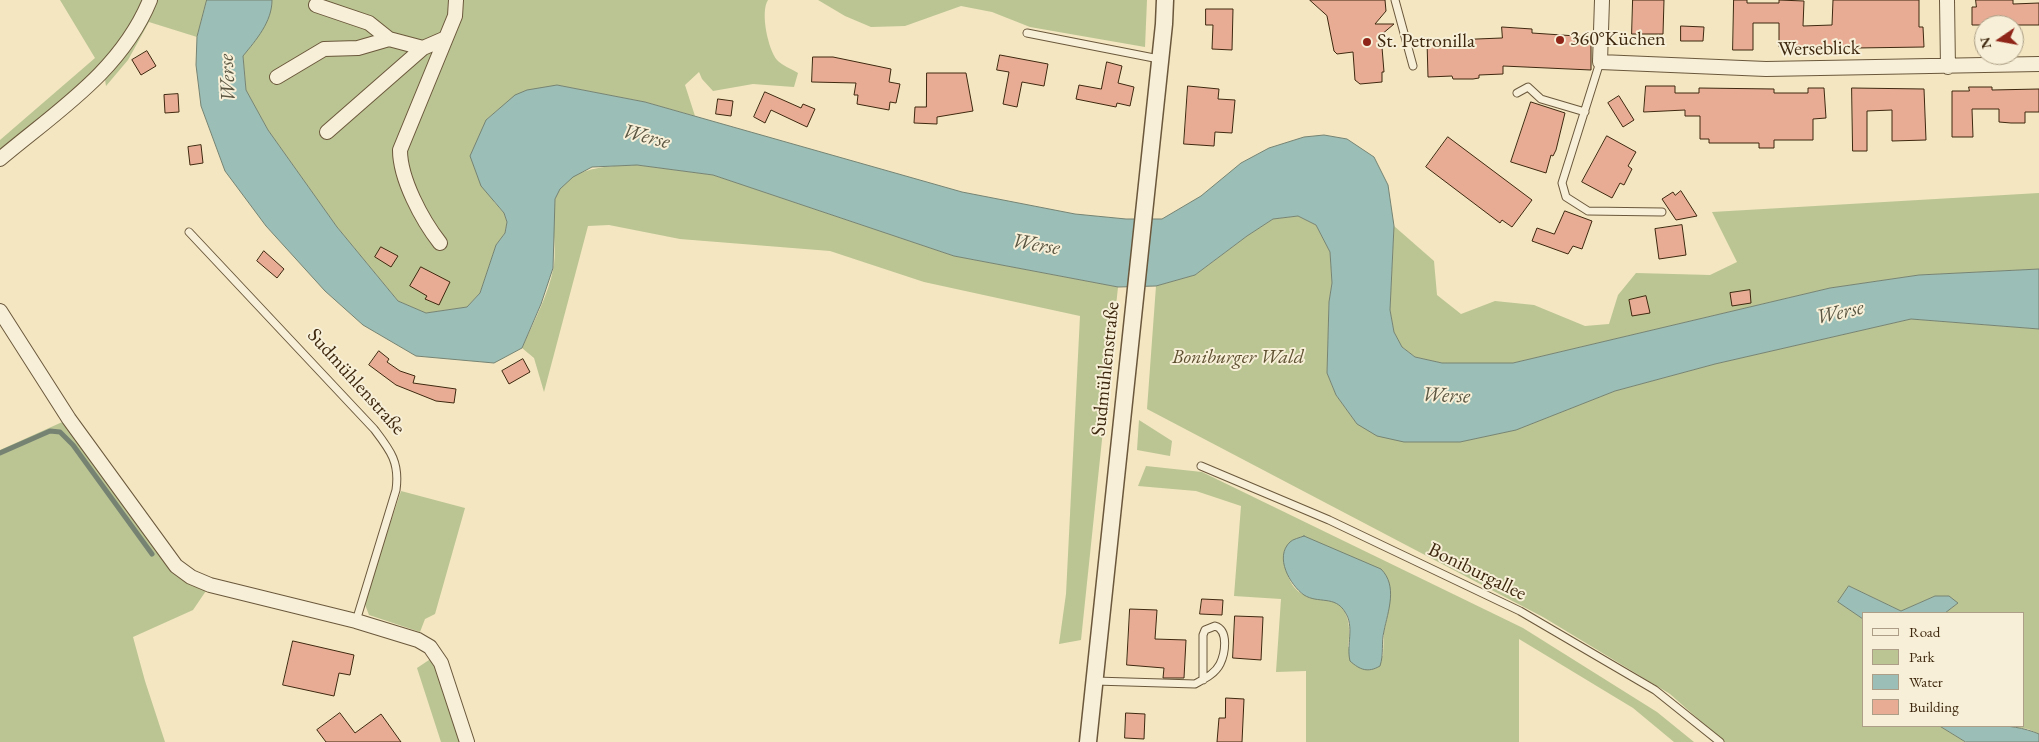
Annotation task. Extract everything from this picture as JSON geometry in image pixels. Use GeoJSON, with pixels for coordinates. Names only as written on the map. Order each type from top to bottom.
{"type":"FeatureCollection","features":[{"type":"Feature","properties":{"kind":"street"},"geometry":{"type":"LineString","coordinates":[[0,159],[104,72],[126,46],[140,24],[150,0]]}},
{"type":"Feature","properties":{"kind":"street"},"geometry":{"type":"LineString","coordinates":[[440,243],[427,226],[400,165],[400,150],[455,16],[456,0]]}},
{"type":"Feature","properties":{"kind":"street","name":"Sudmühlenstraße"},"geometry":{"type":"LineString","coordinates":[[1088,742],[1148,192],[1159,59],[1164,24],[1164,0]]}},
{"type":"Feature","properties":{"kind":"street"},"geometry":{"type":"LineString","coordinates":[[1600,62],[1602,0]]}},
{"type":"Feature","properties":{"kind":"street"},"geometry":{"type":"LineString","coordinates":[[1947,0],[1948,67]]}},
{"type":"Feature","properties":{"kind":"street"},"geometry":{"type":"LineString","coordinates":[[316,5],[369,23],[389,39],[423,48]]}},
{"type":"Feature","properties":{"kind":"street"},"geometry":{"type":"LineString","coordinates":[[327,132],[423,48],[446,38]]}},
{"type":"Feature","properties":{"kind":"street"},"geometry":{"type":"LineString","coordinates":[[277,77],[324,49],[358,48],[389,39]]}},
{"type":"Feature","properties":{"kind":"street","name":"Werseblick"},"geometry":{"type":"LineString","coordinates":[[1600,62],[1766,69],[2039,64]]}},
{"type":"Feature","properties":{"kind":"street"},"geometry":{"type":"LineString","coordinates":[[0,311],[69,419],[176,566],[210,585],[356,621],[418,640],[430,647],[442,663],[467,742]]}},
{"type":"Feature","properties":{"kind":"lane"},"geometry":{"type":"LineString","coordinates":[[1395,0],[1413,66]]}},
{"type":"Feature","properties":{"kind":"lane"},"geometry":{"type":"LineString","coordinates":[[1027,32],[1159,59]]}},
{"type":"Feature","properties":{"kind":"lane"},"geometry":{"type":"LineString","coordinates":[[1600,62],[1562,183],[1566,197],[1588,211],[1662,212]]}},
{"type":"Feature","properties":{"kind":"lane"},"geometry":{"type":"LineString","coordinates":[[1517,93],[1528,87],[1541,99],[1585,112]]}},
{"type":"Feature","properties":{"kind":"lane","name":"Sudmühlenstraße"},"geometry":{"type":"LineString","coordinates":[[190,232],[374,429],[395,461],[398,475],[396,490],[356,621]]}},
{"type":"Feature","properties":{"kind":"lane","name":"Boniburgallee"},"geometry":{"type":"LineString","coordinates":[[1201,466],[1329,520],[1520,611],[1655,690],[1720,742]]}},
{"type":"Feature","properties":{"kind":"lane"},"geometry":{"type":"LineString","coordinates":[[1094,681],[1189,685],[1203,680],[1220,665],[1224,652],[1224,633],[1220,627],[1216,626],[1205,630],[1203,680]]}},
{"type":"Feature","properties":{"kind":"green space"},"geometry":{"type":"Polygon","coordinates":[[[60,0],[207,0],[197,37],[149,22],[128,60],[106,86],[104,73],[0,153],[0,140],[95,58],[60,0]]]}},
{"type":"Feature","properties":{"kind":"green space"},"geometry":{"type":"Polygon","coordinates":[[[272,0],[768,0],[765,21],[771,48],[779,62],[798,73],[794,87],[753,84],[713,91],[702,79],[699,72],[685,85],[695,116],[645,102],[557,85],[500,108],[486,120],[494,202],[504,213],[507,222],[505,233],[496,245],[480,293],[467,307],[426,313],[398,301],[337,227],[268,130],[246,90],[243,56],[266,22],[272,0]]]}},
{"type":"Feature","properties":{"kind":"green space"},"geometry":{"type":"Polygon","coordinates":[[[818,0],[1147,0],[1145,47],[1030,27],[992,12],[961,6],[905,26],[871,27],[845,16],[818,0]]]}},
{"type":"Feature","properties":{"kind":"green space"},"geometry":{"type":"Polygon","coordinates":[[[637,165],[713,175],[954,256],[1118,287],[1081,640],[1059,644],[1066,594],[1080,316],[924,282],[830,251],[680,239],[609,225],[588,226],[544,392],[534,358],[522,348],[541,307],[552,276],[555,257],[554,208],[559,189],[567,180],[589,170],[637,165]]]}},
{"type":"Feature","properties":{"kind":"green space"},"geometry":{"type":"Polygon","coordinates":[[[2039,193],[2039,269],[1919,275],[1830,288],[1513,363],[1442,363],[1415,357],[1402,347],[1394,332],[1390,310],[1394,226],[1434,261],[1437,295],[1461,314],[1495,301],[1534,305],[1585,326],[1609,324],[1618,295],[1636,273],[1710,275],[1737,262],[1712,212],[2039,193]]]}},
{"type":"Feature","properties":{"kind":"green space","name":"Boniburger Wald"},"geometry":{"type":"Polygon","coordinates":[[[1298,216],[1316,225],[1330,252],[1332,283],[1329,302],[1327,373],[1336,395],[1357,424],[1460,442],[1515,430],[1615,391],[1715,364],[1911,319],[2039,329],[2039,734],[2028,729],[2013,727],[2024,727],[2024,612],[1946,612],[1958,603],[1935,596],[1901,611],[1849,586],[1839,602],[1862,618],[1862,727],[1942,727],[1966,742],[1724,742],[1670,694],[1543,617],[1147,409],[1156,286],[1195,275],[1273,219],[1298,216]]]}},
{"type":"Feature","properties":{"kind":"green space"},"geometry":{"type":"Polygon","coordinates":[[[69,419],[176,566],[210,585],[193,610],[133,637],[165,742],[0,742],[0,450],[69,419]]]}},
{"type":"Feature","properties":{"kind":"green space"},"geometry":{"type":"Polygon","coordinates":[[[1139,420],[1172,441],[1170,456],[1137,450],[1139,420]]]}},
{"type":"Feature","properties":{"kind":"green space"},"geometry":{"type":"Polygon","coordinates":[[[1146,466],[1202,472],[1523,628],[1657,712],[1694,742],[1674,742],[1633,708],[1519,639],[1519,742],[1306,742],[1306,671],[1276,672],[1281,599],[1234,596],[1241,506],[1196,491],[1138,486],[1146,466]],[[1285,549],[1286,569],[1294,587],[1305,595],[1335,602],[1345,612],[1349,625],[1348,647],[1383,656],[1384,632],[1389,608],[1285,549]]]}},
{"type":"Feature","properties":{"kind":"green space"},"geometry":{"type":"Polygon","coordinates":[[[401,491],[465,508],[435,614],[425,619],[420,632],[369,615],[364,602],[401,491]]]}},
{"type":"Feature","properties":{"kind":"green space"},"geometry":{"type":"Polygon","coordinates":[[[429,660],[441,663],[467,742],[441,742],[417,668],[429,660]]]}},
{"type":"Feature","properties":{"kind":"water","name":"Werse"},"geometry":{"type":"Polygon","coordinates":[[[207,0],[272,0],[266,23],[243,56],[246,90],[268,130],[337,227],[398,301],[426,313],[467,307],[480,293],[496,245],[505,233],[507,222],[504,213],[481,186],[470,156],[486,120],[515,95],[527,90],[557,85],[645,102],[962,192],[1075,214],[1126,219],[1162,219],[1201,196],[1241,163],[1269,148],[1304,137],[1324,135],[1347,139],[1374,157],[1388,185],[1394,226],[1390,310],[1394,332],[1402,347],[1415,357],[1442,363],[1513,363],[1830,288],[1919,275],[2039,269],[2039,329],[1911,319],[1715,364],[1615,391],[1516,430],[1460,442],[1404,442],[1377,436],[1357,424],[1336,395],[1327,373],[1329,302],[1332,283],[1330,252],[1316,225],[1298,216],[1273,219],[1195,275],[1156,286],[1118,287],[954,256],[713,175],[637,165],[592,167],[573,177],[560,189],[555,199],[553,268],[541,304],[522,348],[494,363],[416,356],[363,325],[325,291],[266,226],[225,171],[201,106],[196,65],[197,37],[207,0]]]}},
{"type":"Feature","properties":{"kind":"water"},"geometry":{"type":"Polygon","coordinates":[[[1304,536],[1381,569],[1386,576],[1389,583],[1390,599],[1383,635],[1380,666],[1364,670],[1350,661],[1350,630],[1345,612],[1336,603],[1309,598],[1304,595],[1289,578],[1284,563],[1283,555],[1285,548],[1294,539],[1304,536]]]}},
{"type":"Feature","properties":{"kind":"water"},"geometry":{"type":"Polygon","coordinates":[[[1849,586],[1901,611],[1935,596],[1949,596],[1958,603],[1946,612],[1862,612],[1862,618],[1838,602],[1849,586]]]}},
{"type":"Feature","properties":{"kind":"water"},"geometry":{"type":"Polygon","coordinates":[[[1942,727],[2015,727],[2039,734],[2039,742],[1966,742],[1942,727]]]}},
{"type":"Feature","properties":{"kind":"building","name":"St. Petronilla"},"geometry":{"type":"Polygon","coordinates":[[[1310,0],[1385,0],[1386,11],[1375,24],[1394,24],[1381,35],[1384,72],[1382,72],[1382,82],[1360,84],[1355,80],[1353,52],[1337,54],[1334,51],[1327,16],[1310,0]]]}},
{"type":"Feature","properties":{"kind":"building"},"geometry":{"type":"Polygon","coordinates":[[[1633,0],[1664,0],[1663,34],[1632,34],[1633,0]]]}},
{"type":"Feature","properties":{"kind":"building"},"geometry":{"type":"Polygon","coordinates":[[[1734,0],[1747,0],[1747,3],[1779,3],[1779,0],[1804,1],[1803,26],[1832,25],[1833,0],[1919,0],[1919,27],[1923,27],[1924,47],[1789,49],[1789,47],[1779,47],[1779,23],[1753,23],[1753,50],[1733,50],[1734,0]]]}},
{"type":"Feature","properties":{"kind":"building"},"geometry":{"type":"Polygon","coordinates":[[[1976,0],[2013,0],[2013,4],[2039,3],[2039,25],[2024,25],[2024,15],[1974,15],[1974,25],[1972,25],[1972,7],[1976,7],[1976,0]]]}},
{"type":"Feature","properties":{"kind":"building"},"geometry":{"type":"Polygon","coordinates":[[[1206,9],[1233,9],[1232,50],[1212,49],[1213,25],[1206,25],[1206,9]]]}},
{"type":"Feature","properties":{"kind":"building"},"geometry":{"type":"Polygon","coordinates":[[[1681,26],[1704,27],[1703,41],[1681,41],[1681,26]]]}},
{"type":"Feature","properties":{"kind":"building"},"geometry":{"type":"Polygon","coordinates":[[[1502,27],[1532,29],[1532,33],[1591,37],[1591,70],[1503,66],[1503,74],[1479,75],[1479,78],[1473,79],[1453,79],[1452,76],[1428,77],[1427,41],[1502,38],[1502,27]]]}},
{"type":"Feature","properties":{"kind":"building"},"geometry":{"type":"Polygon","coordinates":[[[147,51],[156,66],[141,75],[132,60],[147,51]]]}},
{"type":"Feature","properties":{"kind":"building"},"geometry":{"type":"Polygon","coordinates":[[[1000,55],[1048,64],[1044,86],[1022,82],[1017,107],[1003,104],[1009,72],[997,70],[1000,55]]]}},
{"type":"Feature","properties":{"kind":"building"},"geometry":{"type":"Polygon","coordinates":[[[813,57],[833,57],[891,69],[889,82],[900,84],[896,103],[890,102],[889,110],[857,104],[858,95],[854,95],[856,83],[812,82],[813,57]]]}},
{"type":"Feature","properties":{"kind":"building"},"geometry":{"type":"Polygon","coordinates":[[[1107,62],[1122,66],[1118,83],[1134,87],[1130,106],[1117,103],[1116,107],[1076,99],[1079,85],[1101,89],[1107,62]]]}},
{"type":"Feature","properties":{"kind":"building"},"geometry":{"type":"Polygon","coordinates":[[[927,73],[966,73],[973,111],[937,117],[937,124],[914,123],[915,107],[926,107],[927,73]]]}},
{"type":"Feature","properties":{"kind":"building"},"geometry":{"type":"Polygon","coordinates":[[[1188,86],[1219,89],[1218,99],[1235,100],[1232,133],[1215,132],[1214,146],[1184,144],[1188,86]]]}},
{"type":"Feature","properties":{"kind":"building"},"geometry":{"type":"Polygon","coordinates":[[[1646,86],[1675,86],[1675,93],[1699,93],[1699,88],[1774,89],[1774,93],[1808,93],[1808,88],[1824,88],[1826,118],[1813,119],[1813,140],[1774,140],[1774,148],[1759,148],[1759,143],[1709,143],[1709,139],[1700,139],[1700,116],[1685,116],[1685,110],[1644,112],[1646,86]]]}},
{"type":"Feature","properties":{"kind":"building"},"geometry":{"type":"Polygon","coordinates":[[[1969,87],[1992,87],[1992,90],[2039,89],[2039,112],[2025,112],[2025,123],[2011,123],[1999,122],[1999,109],[1972,109],[1973,137],[1952,137],[1952,91],[1969,91],[1969,87]]]}},
{"type":"Feature","properties":{"kind":"building"},"geometry":{"type":"Polygon","coordinates":[[[1852,88],[1924,89],[1926,140],[1892,141],[1892,110],[1867,111],[1867,151],[1853,151],[1852,88]]]}},
{"type":"Feature","properties":{"kind":"building"},"geometry":{"type":"Polygon","coordinates":[[[765,92],[801,108],[803,104],[815,109],[807,127],[771,110],[765,123],[754,117],[765,92]]]}},
{"type":"Feature","properties":{"kind":"building"},"geometry":{"type":"Polygon","coordinates":[[[178,94],[179,112],[165,113],[164,95],[178,94]]]}},
{"type":"Feature","properties":{"kind":"building"},"geometry":{"type":"Polygon","coordinates":[[[1619,96],[1634,120],[1623,127],[1608,103],[1619,96]]]}},
{"type":"Feature","properties":{"kind":"building"},"geometry":{"type":"Polygon","coordinates":[[[718,99],[733,101],[731,116],[716,114],[718,99]]]}},
{"type":"Feature","properties":{"kind":"building"},"geometry":{"type":"Polygon","coordinates":[[[1531,102],[1565,113],[1556,150],[1553,156],[1551,155],[1546,173],[1511,162],[1531,102]]]}},
{"type":"Feature","properties":{"kind":"building"},"geometry":{"type":"Polygon","coordinates":[[[1607,136],[1636,152],[1628,166],[1632,169],[1624,185],[1620,183],[1612,198],[1582,182],[1607,136]]]}},
{"type":"Feature","properties":{"kind":"building"},"geometry":{"type":"Polygon","coordinates":[[[1448,137],[1532,200],[1512,227],[1502,220],[1500,223],[1426,167],[1448,137]]]}},
{"type":"Feature","properties":{"kind":"building"},"geometry":{"type":"Polygon","coordinates":[[[201,145],[203,163],[190,165],[188,147],[201,145]]]}},
{"type":"Feature","properties":{"kind":"building"},"geometry":{"type":"Polygon","coordinates":[[[1681,191],[1697,216],[1676,220],[1662,199],[1673,192],[1675,195],[1681,191]]]}},
{"type":"Feature","properties":{"kind":"building"},"geometry":{"type":"Polygon","coordinates":[[[1565,211],[1592,221],[1582,249],[1573,246],[1568,254],[1532,241],[1537,228],[1554,234],[1565,211]]]}},
{"type":"Feature","properties":{"kind":"building"},"geometry":{"type":"Polygon","coordinates":[[[1682,225],[1686,255],[1659,259],[1655,229],[1682,225]]]}},
{"type":"Feature","properties":{"kind":"building"},"geometry":{"type":"Polygon","coordinates":[[[381,247],[398,256],[391,267],[375,257],[381,247]]]}},
{"type":"Feature","properties":{"kind":"building"},"geometry":{"type":"Polygon","coordinates":[[[264,251],[284,269],[277,278],[257,261],[264,251]]]}},
{"type":"Feature","properties":{"kind":"building"},"geometry":{"type":"Polygon","coordinates":[[[421,267],[450,282],[439,305],[425,299],[427,296],[410,286],[421,267]]]}},
{"type":"Feature","properties":{"kind":"building"},"geometry":{"type":"Polygon","coordinates":[[[1750,290],[1751,303],[1732,306],[1730,293],[1750,290]]]}},
{"type":"Feature","properties":{"kind":"building"},"geometry":{"type":"Polygon","coordinates":[[[1646,296],[1650,313],[1632,316],[1629,300],[1646,296]]]}},
{"type":"Feature","properties":{"kind":"building"},"geometry":{"type":"Polygon","coordinates":[[[379,351],[389,359],[387,362],[400,371],[415,376],[413,383],[456,389],[454,403],[436,401],[396,385],[369,365],[379,351]]]}},
{"type":"Feature","properties":{"kind":"building"},"geometry":{"type":"Polygon","coordinates":[[[523,359],[530,372],[509,384],[502,371],[523,359]]]}},
{"type":"Feature","properties":{"kind":"building"},"geometry":{"type":"Polygon","coordinates":[[[1202,599],[1223,600],[1222,615],[1200,614],[1202,599]]]}},
{"type":"Feature","properties":{"kind":"building"},"geometry":{"type":"Polygon","coordinates":[[[1130,609],[1157,610],[1155,639],[1186,640],[1184,678],[1163,678],[1164,668],[1127,665],[1130,609]]]}},
{"type":"Feature","properties":{"kind":"building"},"geometry":{"type":"Polygon","coordinates":[[[1235,616],[1263,617],[1261,660],[1233,658],[1235,616]]]}},
{"type":"Feature","properties":{"kind":"building"},"geometry":{"type":"Polygon","coordinates":[[[293,641],[354,655],[350,675],[339,673],[334,696],[283,685],[293,641]]]}},
{"type":"Feature","properties":{"kind":"building"},"geometry":{"type":"Polygon","coordinates":[[[1226,698],[1244,699],[1242,742],[1217,742],[1219,718],[1225,718],[1226,698]]]}},
{"type":"Feature","properties":{"kind":"building"},"geometry":{"type":"Polygon","coordinates":[[[340,713],[355,733],[381,714],[401,742],[326,742],[317,730],[340,713]]]}},
{"type":"Feature","properties":{"kind":"building"},"geometry":{"type":"Polygon","coordinates":[[[1126,713],[1145,714],[1144,739],[1125,738],[1126,713]]]}},
{"type":"Feature","properties":{"kind":"waterway"},"geometry":{"type":"LineString","coordinates":[[0,453],[50,431],[60,432],[73,445],[152,554]]}},
{"type":"Feature","properties":{"kind":"place","name":"360°Küchen"},"geometry":{"type":"Point","coordinates":[1560,40]}},
{"type":"Feature","properties":{"kind":"place","name":"St. Petronilla"},"geometry":{"type":"Point","coordinates":[1367,42]}}]}
